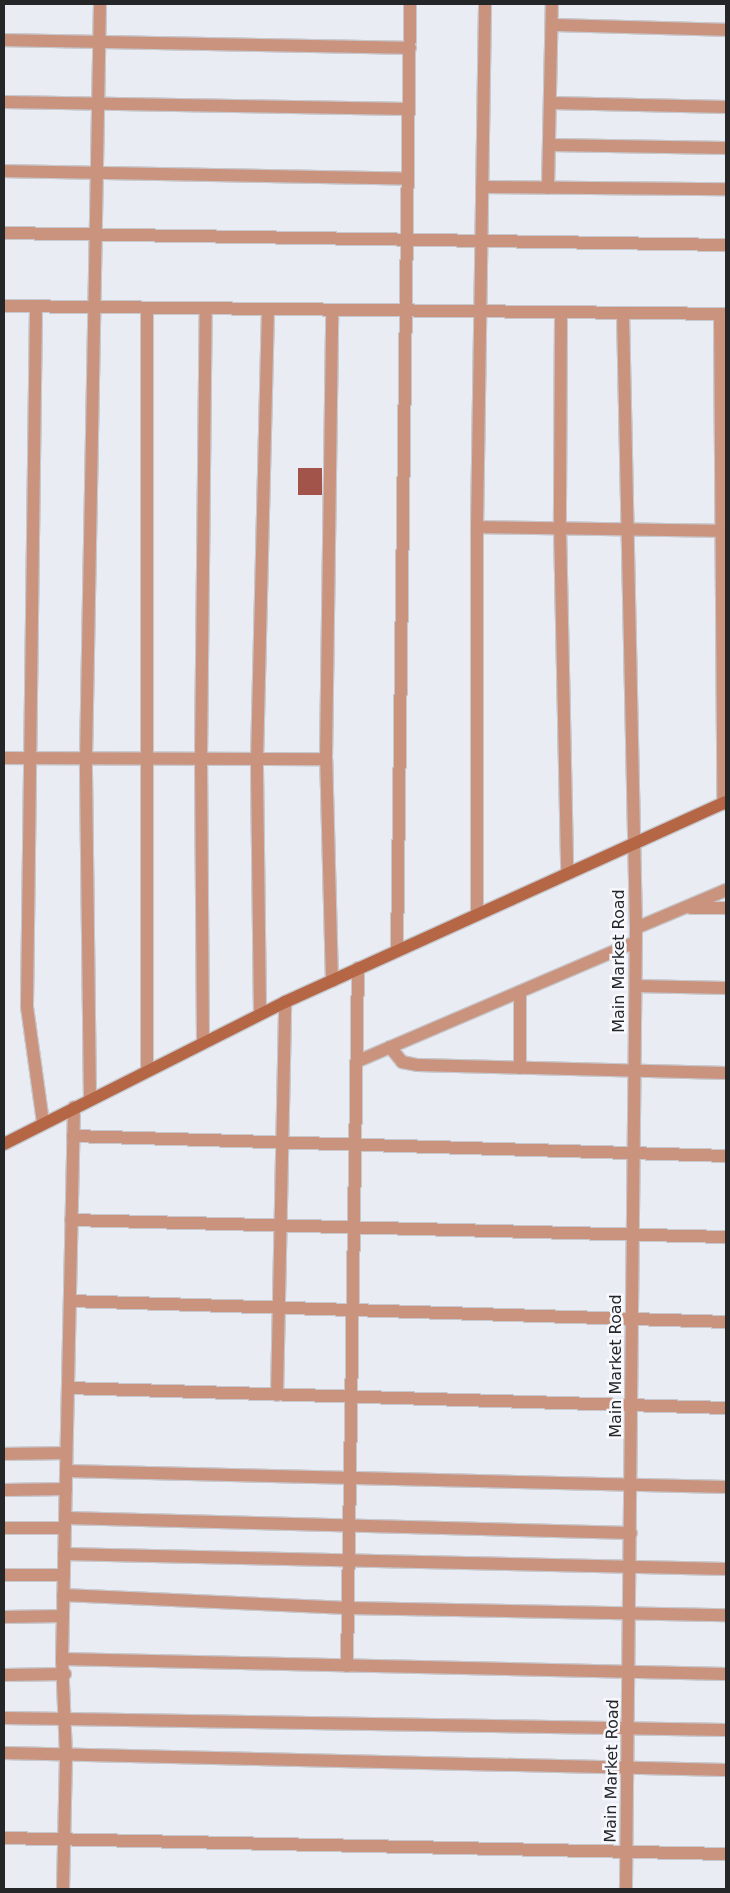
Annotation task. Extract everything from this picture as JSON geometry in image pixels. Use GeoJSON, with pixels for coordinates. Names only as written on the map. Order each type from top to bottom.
{"type":"FeatureCollection","features":[{"type":"Feature","properties":{"kind":"street"},"geometry":{"type":"LineString","coordinates":[[90,1099],[86,759],[93,234],[100,4]]}},
{"type":"Feature","properties":{"kind":"street"},"geometry":{"type":"LineString","coordinates":[[397,950],[410,4]]}},
{"type":"Feature","properties":{"kind":"street"},"geometry":{"type":"LineString","coordinates":[[477,913],[477,527],[485,4]]}},
{"type":"Feature","properties":{"kind":"street"},"geometry":{"type":"LineString","coordinates":[[548,188],[552,103],[552,4]]}},
{"type":"Feature","properties":{"kind":"street"},"geometry":{"type":"LineString","coordinates":[[552,25],[726,30]]}},
{"type":"Feature","properties":{"kind":"street"},"geometry":{"type":"LineString","coordinates":[[4,40],[410,48]]}},
{"type":"Feature","properties":{"kind":"street"},"geometry":{"type":"LineString","coordinates":[[4,102],[408,109]]}},
{"type":"Feature","properties":{"kind":"street"},"geometry":{"type":"LineString","coordinates":[[552,103],[726,107]]}},
{"type":"Feature","properties":{"kind":"street"},"geometry":{"type":"LineString","coordinates":[[550,145],[726,148]]}},
{"type":"Feature","properties":{"kind":"street"},"geometry":{"type":"LineString","coordinates":[[4,171],[408,179]]}},
{"type":"Feature","properties":{"kind":"street"},"geometry":{"type":"LineString","coordinates":[[482,187],[726,189]]}},
{"type":"Feature","properties":{"kind":"street"},"geometry":{"type":"LineString","coordinates":[[4,233],[726,246]]}},
{"type":"Feature","properties":{"kind":"street"},"geometry":{"type":"LineString","coordinates":[[4,306],[723,314],[724,803],[477,913],[285,1002],[147,1070],[4,1144]]}},
{"type":"Feature","properties":{"kind":"street"},"geometry":{"type":"LineString","coordinates":[[36,307],[27,1007],[43,1123]]}},
{"type":"Feature","properties":{"kind":"street"},"geometry":{"type":"LineString","coordinates":[[147,308],[145,758],[147,1070]]}},
{"type":"Feature","properties":{"kind":"street"},"geometry":{"type":"LineString","coordinates":[[203,1042],[200,758],[206,309]]}},
{"type":"Feature","properties":{"kind":"street"},"geometry":{"type":"LineString","coordinates":[[260,1014],[257,759],[268,310]]}},
{"type":"Feature","properties":{"kind":"street"},"geometry":{"type":"LineString","coordinates":[[332,311],[326,758],[332,981]]}},
{"type":"Feature","properties":{"kind":"street"},"geometry":{"type":"LineString","coordinates":[[562,312],[560,527],[567,873]]}},
{"type":"Feature","properties":{"kind":"street","name":"Main Market Road"},"geometry":{"type":"LineString","coordinates":[[623,313],[636,928],[632,1486],[626,1889]]}},
{"type":"Feature","properties":{"kind":"street"},"geometry":{"type":"LineString","coordinates":[[477,527],[722,531]]}},
{"type":"Feature","properties":{"kind":"street"},"geometry":{"type":"LineString","coordinates":[[4,758],[326,758]]}},
{"type":"Feature","properties":{"kind":"street"},"geometry":{"type":"LineString","coordinates":[[636,928],[726,890]]}},
{"type":"Feature","properties":{"kind":"street"},"geometry":{"type":"LineString","coordinates":[[685,908],[726,908]]}},
{"type":"Feature","properties":{"kind":"street"},"geometry":{"type":"LineString","coordinates":[[358,1060],[636,942]]}},
{"type":"Feature","properties":{"kind":"street"},"geometry":{"type":"LineString","coordinates":[[347,1666],[358,1146],[358,968]]}},
{"type":"Feature","properties":{"kind":"street"},"geometry":{"type":"LineString","coordinates":[[636,986],[726,988]]}},
{"type":"Feature","properties":{"kind":"street"},"geometry":{"type":"LineString","coordinates":[[520,992],[520,1068]]}},
{"type":"Feature","properties":{"kind":"street"},"geometry":{"type":"LineString","coordinates":[[277,1395],[285,1002]]}},
{"type":"Feature","properties":{"kind":"street"},"geometry":{"type":"LineString","coordinates":[[390,1047],[408,1064],[726,1073]]}},
{"type":"Feature","properties":{"kind":"street"},"geometry":{"type":"LineString","coordinates":[[63,1889],[66,1718],[65,1674],[62,1658],[74,1107]]}},
{"type":"Feature","properties":{"kind":"street"},"geometry":{"type":"LineString","coordinates":[[73,1136],[634,1155],[726,1156]]}},
{"type":"Feature","properties":{"kind":"street"},"geometry":{"type":"LineString","coordinates":[[71,1220],[726,1237]]}},
{"type":"Feature","properties":{"kind":"street"},"geometry":{"type":"LineString","coordinates":[[70,1301],[726,1322]]}},
{"type":"Feature","properties":{"kind":"street"},"geometry":{"type":"LineString","coordinates":[[68,1388],[632,1407],[726,1408]]}},
{"type":"Feature","properties":{"kind":"street"},"geometry":{"type":"LineString","coordinates":[[4,1454],[66,1453]]}},
{"type":"Feature","properties":{"kind":"street"},"geometry":{"type":"LineString","coordinates":[[66,1471],[726,1487]]}},
{"type":"Feature","properties":{"kind":"street"},"geometry":{"type":"LineString","coordinates":[[4,1490],[66,1489]]}},
{"type":"Feature","properties":{"kind":"street"},"geometry":{"type":"LineString","coordinates":[[4,1528],[66,1523],[631,1533]]}},
{"type":"Feature","properties":{"kind":"street"},"geometry":{"type":"LineString","coordinates":[[64,1554],[726,1569]]}},
{"type":"Feature","properties":{"kind":"street"},"geometry":{"type":"LineString","coordinates":[[4,1575],[64,1575]]}},
{"type":"Feature","properties":{"kind":"street"},"geometry":{"type":"LineString","coordinates":[[63,1595],[348,1608],[726,1615]]}},
{"type":"Feature","properties":{"kind":"street"},"geometry":{"type":"LineString","coordinates":[[4,1617],[63,1616]]}},
{"type":"Feature","properties":{"kind":"street"},"geometry":{"type":"LineString","coordinates":[[62,1658],[726,1674]]}},
{"type":"Feature","properties":{"kind":"street"},"geometry":{"type":"LineString","coordinates":[[4,1675],[65,1674]]}},
{"type":"Feature","properties":{"kind":"street"},"geometry":{"type":"LineString","coordinates":[[4,1718],[726,1730]]}},
{"type":"Feature","properties":{"kind":"street"},"geometry":{"type":"LineString","coordinates":[[4,1753],[726,1770]]}},
{"type":"Feature","properties":{"kind":"street"},"geometry":{"type":"LineString","coordinates":[[4,1838],[726,1854]]}},
{"type":"Feature","properties":{"kind":"building"},"geometry":{"type":"Polygon","coordinates":[[[298,468],[322,468],[322,495],[298,495],[298,468]]]}}]}
